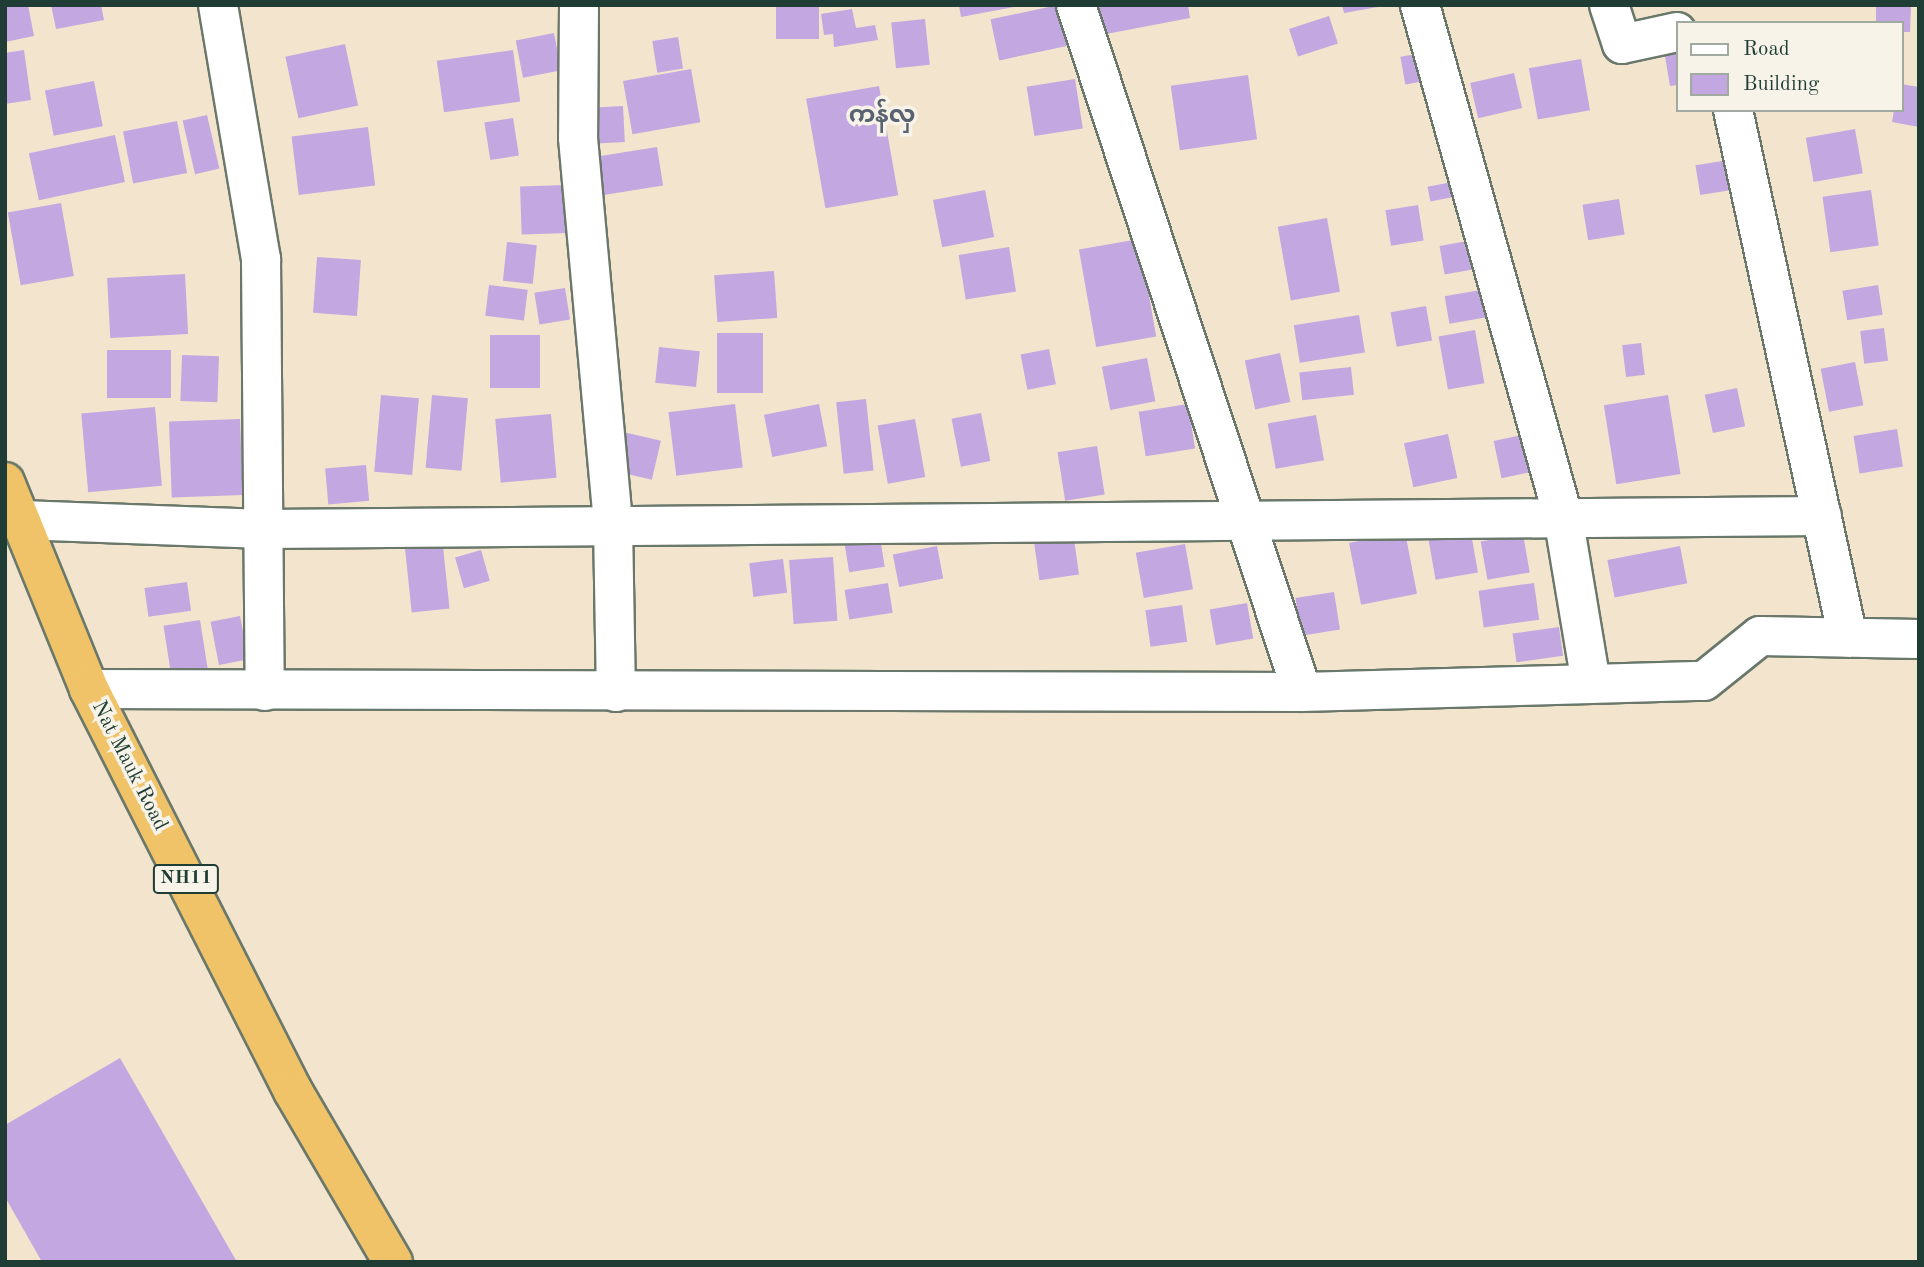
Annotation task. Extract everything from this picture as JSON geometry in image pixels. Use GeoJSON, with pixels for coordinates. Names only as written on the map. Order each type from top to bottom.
{"type":"FeatureCollection","features":[{"type":"Feature","properties":{"kind":"highway","name":"Nat Mauk Road"},"geometry":{"type":"LineString","coordinates":[[5,482],[89,689],[293,1091],[393,1262]]}},
{"type":"Feature","properties":{"kind":"street"},"geometry":{"type":"LineString","coordinates":[[218,5],[261,259],[265,691]]}},
{"type":"Feature","properties":{"kind":"street"},"geometry":{"type":"LineString","coordinates":[[579,5],[578,138],[613,524],[616,692]]}},
{"type":"Feature","properties":{"kind":"street"},"geometry":{"type":"LineString","coordinates":[[1076,5],[1302,692]]}},
{"type":"Feature","properties":{"kind":"street"},"geometry":{"type":"LineString","coordinates":[[1420,5],[1563,516],[1591,684]]}},
{"type":"Feature","properties":{"kind":"street"},"geometry":{"type":"LineString","coordinates":[[1609,5],[1622,44],[1675,32]]}},
{"type":"Feature","properties":{"kind":"street"},"geometry":{"type":"LineString","coordinates":[[1733,112],[1848,638]]}},
{"type":"Feature","properties":{"kind":"street"},"geometry":{"type":"LineString","coordinates":[[20,520],[264,528],[1822,516]]}},
{"type":"Feature","properties":{"kind":"street"},"geometry":{"type":"LineString","coordinates":[[89,689],[1302,692],[1704,681],[1760,636],[1919,639]]}},
{"type":"Feature","properties":{"kind":"building"},"geometry":{"type":"Polygon","coordinates":[[[5,5],[28,5],[34,36],[5,42],[5,5]]]}},
{"type":"Feature","properties":{"kind":"building"},"geometry":{"type":"Polygon","coordinates":[[[51,5],[101,5],[104,20],[56,29],[51,5]]]}},
{"type":"Feature","properties":{"kind":"building"},"geometry":{"type":"Polygon","coordinates":[[[776,5],[819,5],[819,39],[776,39],[776,5]]]}},
{"type":"Feature","properties":{"kind":"building"},"geometry":{"type":"Polygon","coordinates":[[[959,5],[1014,5],[1014,7],[961,17],[959,5]]]}},
{"type":"Feature","properties":{"kind":"building"},"geometry":{"type":"Polygon","coordinates":[[[1058,5],[1067,46],[999,60],[991,19],[1058,5]]]}},
{"type":"Feature","properties":{"kind":"building"},"geometry":{"type":"Polygon","coordinates":[[[1095,5],[1188,5],[1190,18],[1101,35],[1095,5]]]}},
{"type":"Feature","properties":{"kind":"building"},"geometry":{"type":"Polygon","coordinates":[[[1342,5],[1377,5],[1378,7],[1344,13],[1342,5]]]}},
{"type":"Feature","properties":{"kind":"building"},"geometry":{"type":"Polygon","coordinates":[[[1876,5],[1911,5],[1910,32],[1903,32],[1903,21],[1876,21],[1876,5]]]}},
{"type":"Feature","properties":{"kind":"building"},"geometry":{"type":"Polygon","coordinates":[[[852,9],[856,28],[875,25],[878,40],[834,47],[833,34],[824,35],[821,14],[852,9]]]}},
{"type":"Feature","properties":{"kind":"building"},"geometry":{"type":"Polygon","coordinates":[[[1329,16],[1338,44],[1298,57],[1289,29],[1329,16]]]}},
{"type":"Feature","properties":{"kind":"building"},"geometry":{"type":"Polygon","coordinates":[[[925,19],[930,65],[896,68],[891,23],[925,19]]]}},
{"type":"Feature","properties":{"kind":"building"},"geometry":{"type":"Polygon","coordinates":[[[554,33],[561,70],[523,78],[516,40],[554,33]]]}},
{"type":"Feature","properties":{"kind":"building"},"geometry":{"type":"Polygon","coordinates":[[[678,37],[683,69],[657,73],[652,41],[678,37]]]}},
{"type":"Feature","properties":{"kind":"building"},"geometry":{"type":"Polygon","coordinates":[[[345,44],[358,106],[298,118],[285,57],[345,44]]]}},
{"type":"Feature","properties":{"kind":"building"},"geometry":{"type":"Polygon","coordinates":[[[1675,48],[1675,85],[1670,86],[1664,50],[1675,48]]]}},
{"type":"Feature","properties":{"kind":"building"},"geometry":{"type":"Polygon","coordinates":[[[24,50],[31,100],[5,104],[5,53],[24,50]]]}},
{"type":"Feature","properties":{"kind":"building"},"geometry":{"type":"Polygon","coordinates":[[[513,50],[520,101],[444,112],[437,61],[513,50]]]}},
{"type":"Feature","properties":{"kind":"building"},"geometry":{"type":"Polygon","coordinates":[[[1428,52],[1433,80],[1405,84],[1400,57],[1428,52]]]}},
{"type":"Feature","properties":{"kind":"building"},"geometry":{"type":"Polygon","coordinates":[[[1581,59],[1590,110],[1538,119],[1529,68],[1581,59]]]}},
{"type":"Feature","properties":{"kind":"building"},"geometry":{"type":"Polygon","coordinates":[[[691,69],[700,122],[632,134],[623,81],[691,69]]]}},
{"type":"Feature","properties":{"kind":"building"},"geometry":{"type":"Polygon","coordinates":[[[1514,73],[1522,108],[1478,118],[1470,83],[1514,73]]]}},
{"type":"Feature","properties":{"kind":"building"},"geometry":{"type":"Polygon","coordinates":[[[1248,75],[1257,139],[1180,150],[1171,86],[1248,75]]]}},
{"type":"Feature","properties":{"kind":"building"},"geometry":{"type":"Polygon","coordinates":[[[1075,79],[1083,128],[1034,136],[1027,87],[1075,79]]]}},
{"type":"Feature","properties":{"kind":"building"},"geometry":{"type":"Polygon","coordinates":[[[94,81],[103,126],[54,136],[45,91],[94,81]]]}},
{"type":"Feature","properties":{"kind":"building"},"geometry":{"type":"Polygon","coordinates":[[[1903,84],[1919,87],[1919,127],[1892,122],[1894,112],[1903,112],[1903,84]]]}},
{"type":"Feature","properties":{"kind":"building"},"geometry":{"type":"Polygon","coordinates":[[[879,86],[898,195],[825,208],[806,99],[879,86]]]}},
{"type":"Feature","properties":{"kind":"building"},"geometry":{"type":"Polygon","coordinates":[[[623,106],[625,142],[597,143],[595,107],[623,106]]]}},
{"type":"Feature","properties":{"kind":"building"},"geometry":{"type":"Polygon","coordinates":[[[207,115],[219,169],[195,174],[183,121],[207,115]]]}},
{"type":"Feature","properties":{"kind":"building"},"geometry":{"type":"Polygon","coordinates":[[[513,118],[519,156],[490,160],[484,123],[513,118]]]}},
{"type":"Feature","properties":{"kind":"building"},"geometry":{"type":"Polygon","coordinates":[[[177,121],[187,173],[133,184],[123,131],[177,121]]]}},
{"type":"Feature","properties":{"kind":"building"},"geometry":{"type":"Polygon","coordinates":[[[368,127],[375,186],[299,195],[292,136],[368,127]]]}},
{"type":"Feature","properties":{"kind":"building"},"geometry":{"type":"Polygon","coordinates":[[[1855,129],[1863,173],[1814,182],[1806,138],[1855,129]]]}},
{"type":"Feature","properties":{"kind":"building"},"geometry":{"type":"Polygon","coordinates":[[[115,135],[125,182],[39,200],[29,153],[115,135]]]}},
{"type":"Feature","properties":{"kind":"building"},"geometry":{"type":"Polygon","coordinates":[[[657,147],[663,186],[599,196],[593,157],[657,147]]]}},
{"type":"Feature","properties":{"kind":"building"},"geometry":{"type":"Polygon","coordinates":[[[1735,159],[1740,189],[1700,195],[1695,165],[1735,159]]]}},
{"type":"Feature","properties":{"kind":"building"},"geometry":{"type":"Polygon","coordinates":[[[1452,182],[1455,197],[1430,201],[1427,187],[1452,182]]]}},
{"type":"Feature","properties":{"kind":"building"},"geometry":{"type":"Polygon","coordinates":[[[566,185],[568,233],[522,235],[520,187],[566,185]]]}},
{"type":"Feature","properties":{"kind":"building"},"geometry":{"type":"Polygon","coordinates":[[[985,190],[994,237],[942,247],[933,200],[985,190]]]}},
{"type":"Feature","properties":{"kind":"building"},"geometry":{"type":"Polygon","coordinates":[[[1871,190],[1879,245],[1830,252],[1822,197],[1871,190]]]}},
{"type":"Feature","properties":{"kind":"building"},"geometry":{"type":"Polygon","coordinates":[[[1619,199],[1625,235],[1588,240],[1582,205],[1619,199]]]}},
{"type":"Feature","properties":{"kind":"building"},"geometry":{"type":"Polygon","coordinates":[[[61,203],[74,276],[21,285],[8,212],[61,203]]]}},
{"type":"Feature","properties":{"kind":"building"},"geometry":{"type":"Polygon","coordinates":[[[1418,205],[1424,241],[1391,246],[1385,210],[1418,205]]]}},
{"type":"Feature","properties":{"kind":"building"},"geometry":{"type":"Polygon","coordinates":[[[1327,218],[1340,292],[1291,301],[1278,227],[1327,218]]]}},
{"type":"Feature","properties":{"kind":"building"},"geometry":{"type":"Polygon","coordinates":[[[1139,239],[1156,336],[1096,347],[1079,250],[1139,239]]]}},
{"type":"Feature","properties":{"kind":"building"},"geometry":{"type":"Polygon","coordinates":[[[1473,240],[1478,269],[1445,274],[1440,246],[1473,240]]]}},
{"type":"Feature","properties":{"kind":"building"},"geometry":{"type":"Polygon","coordinates":[[[507,242],[537,245],[533,284],[503,281],[507,242]]]}},
{"type":"Feature","properties":{"kind":"building"},"geometry":{"type":"Polygon","coordinates":[[[1009,247],[1016,291],[966,299],[959,255],[1009,247]]]}},
{"type":"Feature","properties":{"kind":"building"},"geometry":{"type":"Polygon","coordinates":[[[317,257],[361,260],[357,316],[313,313],[317,257]]]}},
{"type":"Feature","properties":{"kind":"building"},"geometry":{"type":"Polygon","coordinates":[[[774,271],[777,318],[717,322],[714,275],[774,271]]]}},
{"type":"Feature","properties":{"kind":"building"},"geometry":{"type":"Polygon","coordinates":[[[185,274],[188,334],[110,338],[107,278],[185,274]]]}},
{"type":"Feature","properties":{"kind":"building"},"geometry":{"type":"Polygon","coordinates":[[[489,285],[528,290],[524,321],[485,316],[489,285]]]}},
{"type":"Feature","properties":{"kind":"building"},"geometry":{"type":"Polygon","coordinates":[[[1878,285],[1883,315],[1847,320],[1842,291],[1878,285]]]}},
{"type":"Feature","properties":{"kind":"building"},"geometry":{"type":"Polygon","coordinates":[[[565,288],[570,320],[539,324],[534,293],[565,288]]]}},
{"type":"Feature","properties":{"kind":"building"},"geometry":{"type":"Polygon","coordinates":[[[1486,289],[1491,317],[1450,324],[1445,296],[1486,289]]]}},
{"type":"Feature","properties":{"kind":"building"},"geometry":{"type":"Polygon","coordinates":[[[1426,306],[1432,340],[1397,347],[1391,312],[1426,306]]]}},
{"type":"Feature","properties":{"kind":"building"},"geometry":{"type":"Polygon","coordinates":[[[1359,315],[1365,353],[1300,363],[1294,325],[1359,315]]]}},
{"type":"Feature","properties":{"kind":"building"},"geometry":{"type":"Polygon","coordinates":[[[1884,328],[1888,361],[1864,364],[1860,331],[1884,328]]]}},
{"type":"Feature","properties":{"kind":"building"},"geometry":{"type":"Polygon","coordinates":[[[1475,330],[1484,383],[1448,390],[1439,336],[1475,330]]]}},
{"type":"Feature","properties":{"kind":"building"},"geometry":{"type":"Polygon","coordinates":[[[717,333],[763,333],[763,393],[717,393],[717,333]]]}},
{"type":"Feature","properties":{"kind":"building"},"geometry":{"type":"Polygon","coordinates":[[[490,335],[540,335],[540,388],[490,388],[490,335]]]}},
{"type":"Feature","properties":{"kind":"building"},"geometry":{"type":"Polygon","coordinates":[[[1641,343],[1645,375],[1626,377],[1622,345],[1641,343]]]}},
{"type":"Feature","properties":{"kind":"building"},"geometry":{"type":"Polygon","coordinates":[[[659,347],[700,351],[696,387],[655,383],[659,347]]]}},
{"type":"Feature","properties":{"kind":"building"},"geometry":{"type":"Polygon","coordinates":[[[1049,349],[1056,384],[1027,390],[1021,355],[1049,349]]]}},
{"type":"Feature","properties":{"kind":"building"},"geometry":{"type":"Polygon","coordinates":[[[107,350],[171,350],[171,398],[107,398],[107,350]]]}},
{"type":"Feature","properties":{"kind":"building"},"geometry":{"type":"Polygon","coordinates":[[[1280,353],[1290,402],[1255,409],[1245,360],[1280,353]]]}},
{"type":"Feature","properties":{"kind":"building"},"geometry":{"type":"Polygon","coordinates":[[[182,355],[219,356],[217,402],[180,401],[182,355]]]}},
{"type":"Feature","properties":{"kind":"building"},"geometry":{"type":"Polygon","coordinates":[[[1147,358],[1155,401],[1110,410],[1102,367],[1147,358]]]}},
{"type":"Feature","properties":{"kind":"building"},"geometry":{"type":"Polygon","coordinates":[[[1855,362],[1863,405],[1829,412],[1821,369],[1855,362]]]}},
{"type":"Feature","properties":{"kind":"building"},"geometry":{"type":"Polygon","coordinates":[[[1351,367],[1354,395],[1302,400],[1299,372],[1351,367]]]}},
{"type":"Feature","properties":{"kind":"building"},"geometry":{"type":"Polygon","coordinates":[[[1737,388],[1745,426],[1713,433],[1705,395],[1737,388]]]}},
{"type":"Feature","properties":{"kind":"building"},"geometry":{"type":"Polygon","coordinates":[[[381,395],[419,398],[412,475],[374,472],[381,395]]]}},
{"type":"Feature","properties":{"kind":"building"},"geometry":{"type":"Polygon","coordinates":[[[432,395],[468,398],[462,471],[426,468],[432,395]]]}},
{"type":"Feature","properties":{"kind":"building"},"geometry":{"type":"Polygon","coordinates":[[[1668,395],[1681,474],[1616,484],[1604,405],[1668,395]]]}},
{"type":"Feature","properties":{"kind":"building"},"geometry":{"type":"Polygon","coordinates":[[[866,399],[874,471],[844,474],[836,402],[866,399]]]}},
{"type":"Feature","properties":{"kind":"building"},"geometry":{"type":"Polygon","coordinates":[[[735,404],[743,468],[676,476],[668,412],[735,404]]]}},
{"type":"Feature","properties":{"kind":"building"},"geometry":{"type":"Polygon","coordinates":[[[819,404],[827,446],[772,457],[764,415],[819,404]]]}},
{"type":"Feature","properties":{"kind":"building"},"geometry":{"type":"Polygon","coordinates":[[[1188,404],[1195,448],[1146,456],[1139,412],[1188,404]]]}},
{"type":"Feature","properties":{"kind":"building"},"geometry":{"type":"Polygon","coordinates":[[[155,407],[162,486],[88,492],[81,413],[155,407]]]}},
{"type":"Feature","properties":{"kind":"building"},"geometry":{"type":"Polygon","coordinates":[[[981,413],[990,461],[961,467],[952,419],[981,413]]]}},
{"type":"Feature","properties":{"kind":"building"},"geometry":{"type":"Polygon","coordinates":[[[551,414],[557,478],[501,483],[495,419],[551,414]]]}},
{"type":"Feature","properties":{"kind":"building"},"geometry":{"type":"Polygon","coordinates":[[[1316,415],[1324,460],[1276,469],[1268,424],[1316,415]]]}},
{"type":"Feature","properties":{"kind":"building"},"geometry":{"type":"Polygon","coordinates":[[[240,419],[243,495],[172,497],[169,421],[240,419]]]}},
{"type":"Feature","properties":{"kind":"building"},"geometry":{"type":"Polygon","coordinates":[[[915,419],[925,477],[888,484],[878,426],[915,419]]]}},
{"type":"Feature","properties":{"kind":"building"},"geometry":{"type":"Polygon","coordinates":[[[1897,429],[1903,467],[1859,473],[1854,436],[1897,429]]]}},
{"type":"Feature","properties":{"kind":"building"},"geometry":{"type":"Polygon","coordinates":[[[619,431],[661,441],[652,480],[610,470],[619,431]]]}},
{"type":"Feature","properties":{"kind":"building"},"geometry":{"type":"Polygon","coordinates":[[[1448,434],[1457,478],[1413,487],[1404,443],[1448,434]]]}},
{"type":"Feature","properties":{"kind":"building"},"geometry":{"type":"Polygon","coordinates":[[[1522,435],[1530,472],[1502,478],[1494,441],[1522,435]]]}},
{"type":"Feature","properties":{"kind":"building"},"geometry":{"type":"Polygon","coordinates":[[[1097,446],[1105,494],[1065,501],[1057,452],[1097,446]]]}},
{"type":"Feature","properties":{"kind":"building"},"geometry":{"type":"Polygon","coordinates":[[[366,465],[369,501],[328,504],[325,469],[366,465]]]}},
{"type":"Feature","properties":{"kind":"building"},"geometry":{"type":"Polygon","coordinates":[[[1073,532],[1079,575],[1039,580],[1033,538],[1073,532]]]}},
{"type":"Feature","properties":{"kind":"building"},"geometry":{"type":"Polygon","coordinates":[[[1405,532],[1417,594],[1361,605],[1349,543],[1405,532]]]}},
{"type":"Feature","properties":{"kind":"building"},"geometry":{"type":"Polygon","coordinates":[[[1471,533],[1478,572],[1436,580],[1429,540],[1471,533]]]}},
{"type":"Feature","properties":{"kind":"building"},"geometry":{"type":"Polygon","coordinates":[[[1523,534],[1530,572],[1487,580],[1481,541],[1523,534]]]}},
{"type":"Feature","properties":{"kind":"building"},"geometry":{"type":"Polygon","coordinates":[[[442,537],[450,609],[412,613],[404,541],[442,537]]]}},
{"type":"Feature","properties":{"kind":"building"},"geometry":{"type":"Polygon","coordinates":[[[880,537],[885,567],[849,572],[844,543],[880,537]]]}},
{"type":"Feature","properties":{"kind":"building"},"geometry":{"type":"Polygon","coordinates":[[[1185,544],[1193,589],[1144,598],[1136,553],[1185,544]]]}},
{"type":"Feature","properties":{"kind":"building"},"geometry":{"type":"Polygon","coordinates":[[[937,546],[943,578],[899,587],[893,555],[937,546]]]}},
{"type":"Feature","properties":{"kind":"building"},"geometry":{"type":"Polygon","coordinates":[[[1680,546],[1687,583],[1615,597],[1607,560],[1680,546]]]}},
{"type":"Feature","properties":{"kind":"building"},"geometry":{"type":"Polygon","coordinates":[[[481,550],[490,581],[464,588],[455,557],[481,550]]]}},
{"type":"Feature","properties":{"kind":"building"},"geometry":{"type":"Polygon","coordinates":[[[833,557],[837,621],[794,624],[789,560],[833,557]]]}},
{"type":"Feature","properties":{"kind":"building"},"geometry":{"type":"Polygon","coordinates":[[[783,559],[787,593],[753,597],[749,563],[783,559]]]}},
{"type":"Feature","properties":{"kind":"building"},"geometry":{"type":"Polygon","coordinates":[[[187,582],[191,611],[148,617],[144,588],[187,582]]]}},
{"type":"Feature","properties":{"kind":"building"},"geometry":{"type":"Polygon","coordinates":[[[888,583],[893,613],[849,620],[845,590],[888,583]]]}},
{"type":"Feature","properties":{"kind":"building"},"geometry":{"type":"Polygon","coordinates":[[[1534,583],[1539,620],[1484,627],[1479,591],[1534,583]]]}},
{"type":"Feature","properties":{"kind":"building"},"geometry":{"type":"Polygon","coordinates":[[[1334,592],[1340,630],[1301,636],[1295,598],[1334,592]]]}},
{"type":"Feature","properties":{"kind":"building"},"geometry":{"type":"Polygon","coordinates":[[[1247,603],[1253,638],[1216,645],[1210,610],[1247,603]]]}},
{"type":"Feature","properties":{"kind":"building"},"geometry":{"type":"Polygon","coordinates":[[[1182,605],[1187,642],[1151,647],[1145,610],[1182,605]]]}},
{"type":"Feature","properties":{"kind":"building"},"geometry":{"type":"Polygon","coordinates":[[[240,616],[248,659],[219,665],[211,622],[240,616]]]}},
{"type":"Feature","properties":{"kind":"building"},"geometry":{"type":"Polygon","coordinates":[[[200,620],[208,668],[171,674],[163,626],[200,620]]]}},
{"type":"Feature","properties":{"kind":"building"},"geometry":{"type":"Polygon","coordinates":[[[1559,627],[1563,656],[1516,662],[1512,634],[1559,627]]]}},
{"type":"Feature","properties":{"kind":"building"},"geometry":{"type":"Polygon","coordinates":[[[120,1058],[237,1262],[42,1262],[5,1197],[5,1125],[120,1058]]]}},
{"type":"Feature","properties":{"kind":"district","name":"ကန်လှ"},"geometry":{"type":"Point","coordinates":[882,117]}}]}
